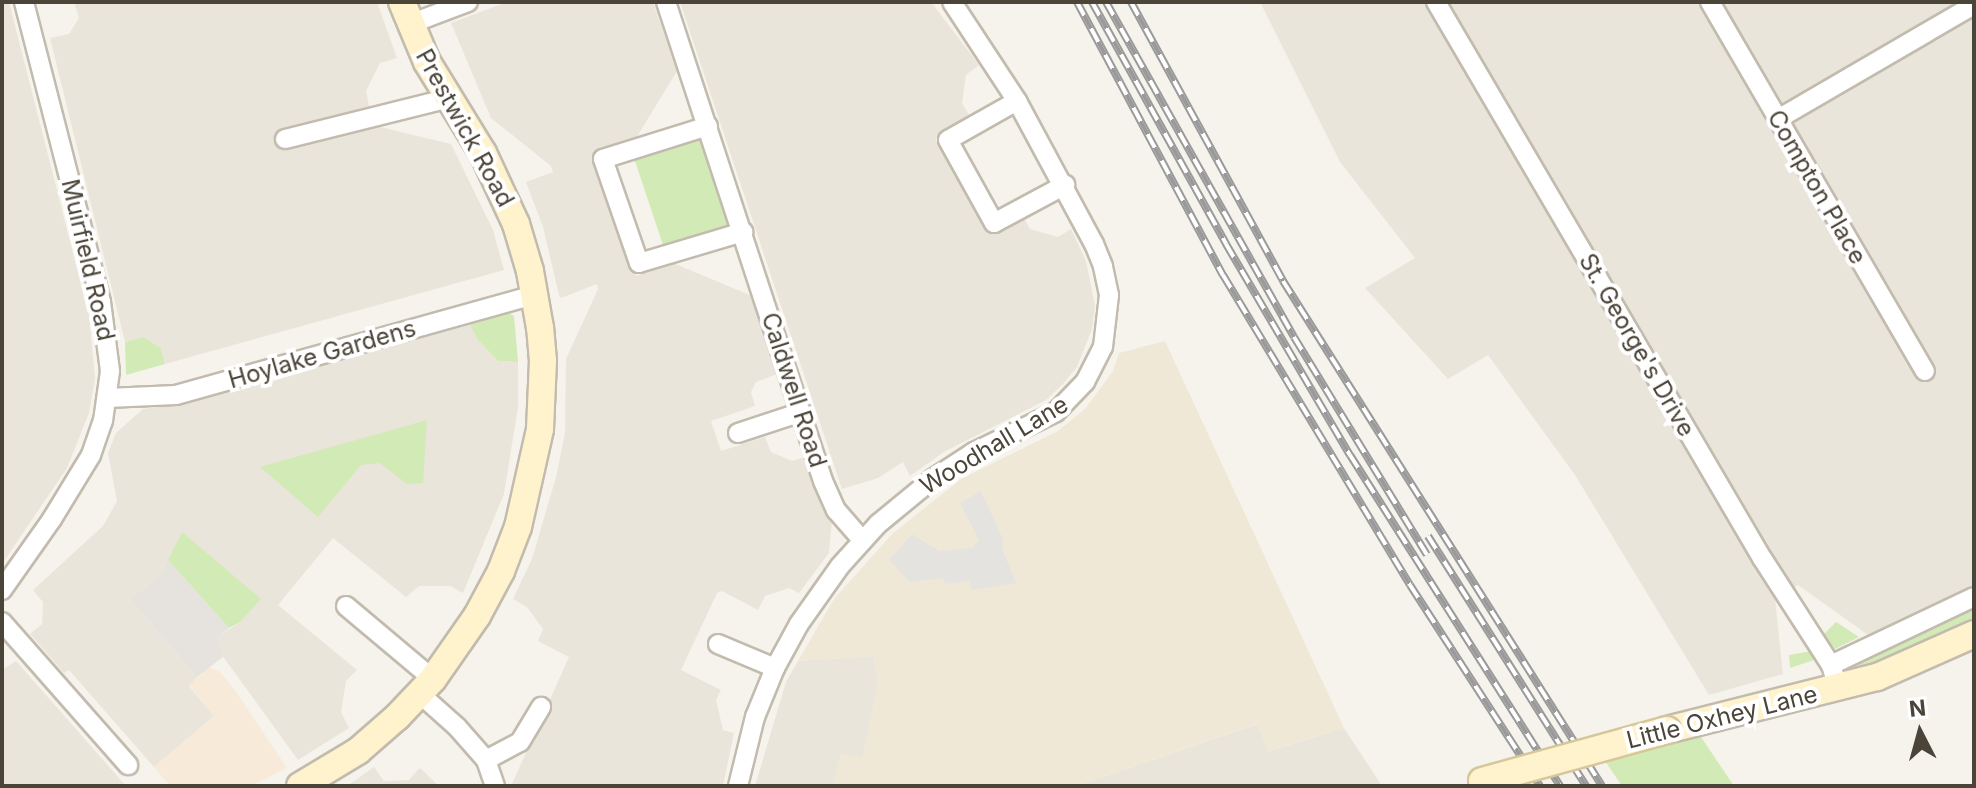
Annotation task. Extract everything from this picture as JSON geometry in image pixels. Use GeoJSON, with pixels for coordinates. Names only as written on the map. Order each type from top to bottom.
{"type":"FeatureCollection","features":[{"type":"Feature","properties":{"kind":"main road","name":"Prestwick Road"},"geometry":{"type":"LineString","coordinates":[[300,786],[358,751],[426,686],[477,616],[501,571],[528,490],[542,395],[543,361],[535,295],[507,201],[406,13]]}},
{"type":"Feature","properties":{"kind":"main road","name":"Little Oxhey Lane"},"geometry":{"type":"LineString","coordinates":[[1473,784],[1667,730],[1834,676],[1877,677],[1974,634]]}},
{"type":"Feature","properties":{"kind":"street","name":"Muirfield Road"},"geometry":{"type":"LineString","coordinates":[[2,590],[44,532],[91,455],[107,398],[107,326],[24,2]]}},
{"type":"Feature","properties":{"kind":"street"},"geometry":{"type":"LineString","coordinates":[[406,13],[468,2]]}},
{"type":"Feature","properties":{"kind":"street","name":"Caldwell Road"},"geometry":{"type":"LineString","coordinates":[[666,2],[829,497],[862,540]]}},
{"type":"Feature","properties":{"kind":"street","name":"Woodhall Lane"},"geometry":{"type":"LineString","coordinates":[[738,786],[755,717],[775,668],[819,592],[862,540],[894,509],[945,470],[1056,412],[1074,397],[1097,363],[1107,332],[1109,295],[1103,266],[1065,185],[1017,101],[952,2]]}},
{"type":"Feature","properties":{"kind":"street","name":"St. George's Drive"},"geometry":{"type":"LineString","coordinates":[[1436,2],[1834,676]]}},
{"type":"Feature","properties":{"kind":"street","name":"Compton Place"},"geometry":{"type":"LineString","coordinates":[[1710,2],[1925,371]]}},
{"type":"Feature","properties":{"kind":"street"},"geometry":{"type":"LineString","coordinates":[[1778,119],[1974,5]]}},
{"type":"Feature","properties":{"kind":"street"},"geometry":{"type":"LineString","coordinates":[[285,139],[449,98]]}},
{"type":"Feature","properties":{"kind":"street"},"geometry":{"type":"LineString","coordinates":[[1017,101],[948,140],[994,223],[1065,185]]}},
{"type":"Feature","properties":{"kind":"street"},"geometry":{"type":"LineString","coordinates":[[708,126],[603,159],[639,263],[743,232]]}},
{"type":"Feature","properties":{"kind":"street","name":"Hoylake Gardens"},"geometry":{"type":"LineString","coordinates":[[107,398],[176,395],[535,295]]}},
{"type":"Feature","properties":{"kind":"street"},"geometry":{"type":"LineString","coordinates":[[738,433],[802,412]]}},
{"type":"Feature","properties":{"kind":"street","name":"Little Oxhey Lane"},"geometry":{"type":"LineString","coordinates":[[1834,676],[1974,597]]}},
{"type":"Feature","properties":{"kind":"street"},"geometry":{"type":"LineString","coordinates":[[346,606],[426,686],[486,760],[495,786]]}},
{"type":"Feature","properties":{"kind":"street"},"geometry":{"type":"LineString","coordinates":[[2,622],[128,765]]}},
{"type":"Feature","properties":{"kind":"street"},"geometry":{"type":"LineString","coordinates":[[718,644],[775,668]]}},
{"type":"Feature","properties":{"kind":"street"},"geometry":{"type":"LineString","coordinates":[[486,760],[520,742],[541,707]]}},
{"type":"Feature","properties":{"kind":"shaded area"},"geometry":{"type":"Polygon","coordinates":[[[2,2],[9,2],[89,316],[95,378],[89,413],[67,468],[2,564],[2,2]]]}},
{"type":"Feature","properties":{"kind":"shaded area"},"geometry":{"type":"Polygon","coordinates":[[[74,2],[377,2],[397,58],[380,63],[366,91],[369,106],[380,127],[451,144],[493,230],[504,270],[165,364],[161,348],[143,337],[125,342],[50,38],[69,34],[79,18],[74,2]]]}},
{"type":"Feature","properties":{"kind":"shaded area"},"geometry":{"type":"Polygon","coordinates":[[[507,2],[653,2],[677,71],[635,140],[596,153],[636,276],[673,263],[752,296],[777,374],[756,382],[751,392],[755,406],[711,421],[721,451],[765,437],[771,452],[792,461],[804,457],[819,497],[832,520],[829,553],[799,593],[789,588],[765,596],[758,610],[722,591],[717,593],[681,670],[721,690],[716,700],[723,730],[734,733],[723,786],[511,786],[569,657],[538,641],[543,629],[527,607],[513,599],[532,559],[556,477],[565,433],[566,359],[598,289],[597,284],[561,298],[559,295],[543,227],[526,182],[553,172],[551,166],[491,118],[451,23],[507,2]]]}},
{"type":"Feature","properties":{"kind":"shaded area"},"geometry":{"type":"Polygon","coordinates":[[[680,2],[931,2],[979,65],[966,75],[962,103],[970,117],[938,134],[936,140],[987,232],[994,234],[1024,218],[1030,229],[1058,237],[1071,229],[1086,261],[1095,306],[1092,329],[1077,367],[1062,385],[1046,400],[944,452],[910,476],[903,462],[878,478],[842,489],[680,2]]]}},
{"type":"Feature","properties":{"kind":"shaded area"},"geometry":{"type":"Polygon","coordinates":[[[1260,2],[1974,2],[1974,588],[1871,637],[1798,585],[1775,599],[1783,674],[1709,695],[1575,475],[1488,355],[1448,379],[1365,288],[1415,258],[1340,162],[1260,2]]]}},
{"type":"Feature","properties":{"kind":"shaded area"},"geometry":{"type":"Polygon","coordinates":[[[470,325],[477,339],[498,361],[518,362],[518,407],[504,494],[463,593],[450,586],[419,586],[406,597],[333,538],[278,605],[357,670],[346,681],[341,712],[349,728],[298,760],[219,651],[216,638],[240,622],[182,533],[161,574],[130,599],[197,677],[189,686],[214,716],[154,767],[69,670],[64,673],[30,634],[42,624],[43,602],[33,590],[103,526],[117,501],[108,453],[116,433],[143,409],[186,403],[470,325]]]}},
{"type":"Feature","properties":{"kind":"shaded area"},"geometry":{"type":"Polygon","coordinates":[[[1165,341],[1344,728],[1268,751],[1257,724],[1075,786],[832,786],[841,754],[863,757],[879,679],[873,656],[798,661],[834,599],[892,534],[961,479],[1058,431],[1085,409],[1113,371],[1119,353],[1165,341]]]}},
{"type":"Feature","properties":{"kind":"shaded area"},"geometry":{"type":"Polygon","coordinates":[[[981,491],[1002,537],[1003,551],[1016,583],[972,590],[970,581],[945,584],[943,578],[910,582],[889,560],[912,534],[939,551],[972,548],[979,540],[960,503],[981,491]]]}},
{"type":"Feature","properties":{"kind":"shaded area"},"geometry":{"type":"Polygon","coordinates":[[[168,560],[229,628],[217,638],[223,657],[197,677],[130,599],[161,574],[168,560]]]}},
{"type":"Feature","properties":{"kind":"shaded area"},"geometry":{"type":"Polygon","coordinates":[[[873,656],[879,679],[863,758],[841,755],[832,786],[755,786],[786,682],[798,661],[873,656]]]}},
{"type":"Feature","properties":{"kind":"shaded area"},"geometry":{"type":"Polygon","coordinates":[[[16,661],[126,786],[2,786],[2,670],[16,661]]]}},
{"type":"Feature","properties":{"kind":"shaded area"},"geometry":{"type":"Polygon","coordinates":[[[209,667],[220,672],[235,690],[287,768],[251,786],[170,786],[154,767],[214,716],[189,685],[209,667]]]}},
{"type":"Feature","properties":{"kind":"shaded area"},"geometry":{"type":"Polygon","coordinates":[[[1258,724],[1269,751],[1344,728],[1382,786],[1075,786],[1258,724]]]}},
{"type":"Feature","properties":{"kind":"shaded area"},"geometry":{"type":"Polygon","coordinates":[[[374,767],[384,781],[409,780],[420,768],[439,786],[347,786],[374,767]]]}},
{"type":"Feature","properties":{"kind":"green space"},"geometry":{"type":"Polygon","coordinates":[[[701,138],[732,230],[665,251],[634,158],[701,138]]]}},
{"type":"Feature","properties":{"kind":"green space"},"geometry":{"type":"Polygon","coordinates":[[[509,313],[514,316],[518,362],[498,361],[477,339],[470,325],[509,313]]]}},
{"type":"Feature","properties":{"kind":"green space"},"geometry":{"type":"Polygon","coordinates":[[[143,337],[161,348],[165,364],[126,375],[125,342],[143,337]]]}},
{"type":"Feature","properties":{"kind":"green space"},"geometry":{"type":"Polygon","coordinates":[[[427,420],[423,483],[407,484],[380,463],[361,465],[318,517],[260,467],[427,420]]]}},
{"type":"Feature","properties":{"kind":"green space"},"geometry":{"type":"Polygon","coordinates":[[[182,532],[261,599],[240,622],[229,628],[168,560],[182,532]]]}},
{"type":"Feature","properties":{"kind":"green space"},"geometry":{"type":"Polygon","coordinates":[[[1974,606],[1974,623],[1870,670],[1859,667],[1858,664],[1882,650],[1974,606]]]}},
{"type":"Feature","properties":{"kind":"green space"},"geometry":{"type":"Polygon","coordinates":[[[1836,622],[1859,637],[1835,649],[1824,634],[1836,622]]]}},
{"type":"Feature","properties":{"kind":"green space"},"geometry":{"type":"Polygon","coordinates":[[[1812,651],[1814,660],[1790,668],[1789,655],[1812,651]]]}},
{"type":"Feature","properties":{"kind":"green space"},"geometry":{"type":"Polygon","coordinates":[[[1699,734],[1734,786],[1622,786],[1603,758],[1699,734]]]}},
{"type":"Feature","properties":{"kind":"railway"},"geometry":{"type":"LineString","coordinates":[[1077,2],[1223,275],[1410,585],[1540,786]]}},
{"type":"Feature","properties":{"kind":"railway"},"geometry":{"type":"LineString","coordinates":[[1092,2],[1226,244],[1350,455],[1560,786]]}},
{"type":"Feature","properties":{"kind":"railway"},"geometry":{"type":"LineString","coordinates":[[1106,2],[1294,337],[1427,555]]}},
{"type":"Feature","properties":{"kind":"railway"},"geometry":{"type":"LineString","coordinates":[[1131,2],[1283,281],[1602,786]]}},
{"type":"Feature","properties":{"kind":"railway"},"geometry":{"type":"LineString","coordinates":[[1428,536],[1586,786]]}}]}
